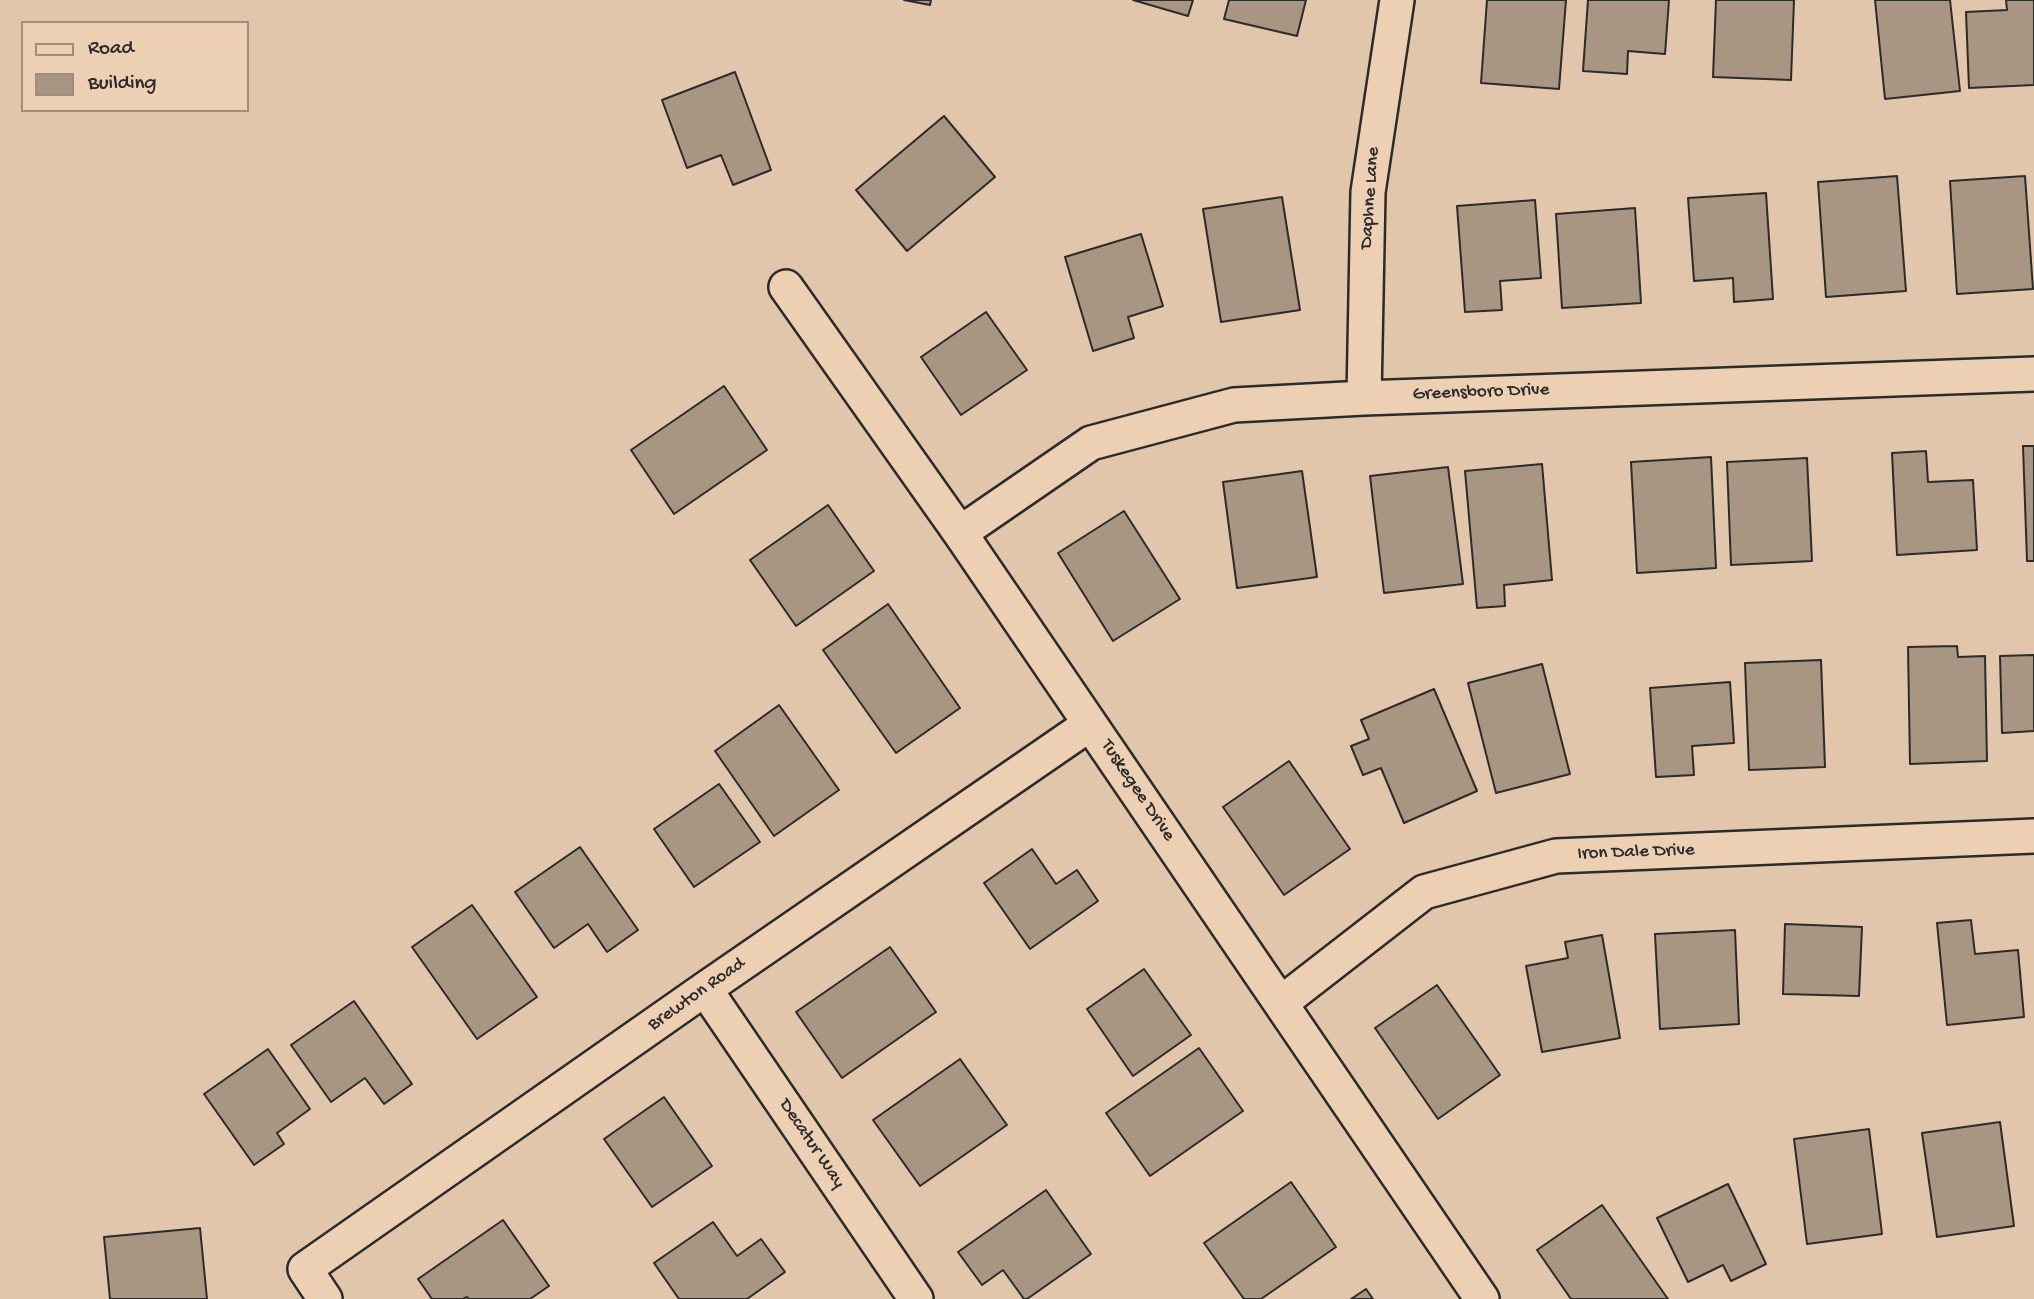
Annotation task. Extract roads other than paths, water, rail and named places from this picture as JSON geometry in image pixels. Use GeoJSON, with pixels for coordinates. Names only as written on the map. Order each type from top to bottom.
{"type":"FeatureCollection","features":[{"type":"Feature","properties":{"kind":"street","name":"Daphne Lane"},"geometry":{"type":"LineString","coordinates":[[1364,398],[1368,192],[1397,0]]}},
{"type":"Feature","properties":{"kind":"street","name":"Tuskegee Drive"},"geometry":{"type":"LineString","coordinates":[[786,287],[960,533],[1482,1299]]}},
{"type":"Feature","properties":{"kind":"street","name":"Greensboro Drive"},"geometry":{"type":"LineString","coordinates":[[960,533],[1091,443],[1234,405],[2034,374]]}},
{"type":"Feature","properties":{"kind":"street","name":"Brewton Road"},"geometry":{"type":"LineString","coordinates":[[325,1299],[304,1269],[1090,724]]}},
{"type":"Feature","properties":{"kind":"street","name":"Iron Dale Drive"},"geometry":{"type":"LineString","coordinates":[[1281,1003],[1424,892],[1556,856],[2034,836]]}},
{"type":"Feature","properties":{"kind":"street","name":"Decatur Way"},"geometry":{"type":"LineString","coordinates":[[705,989],[916,1299]]}}]}
